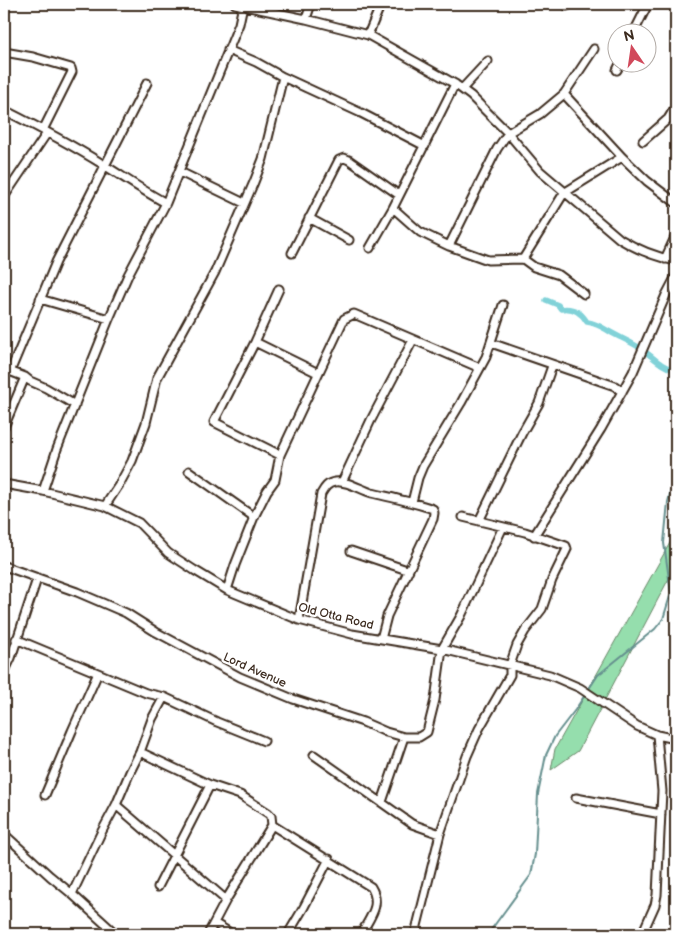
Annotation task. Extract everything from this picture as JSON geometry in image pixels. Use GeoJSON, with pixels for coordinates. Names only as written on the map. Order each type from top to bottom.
{"type":"FeatureCollection","features":[{"type":"Feature","properties":{"kind":"street"},"geometry":{"type":"LineString","coordinates":[[235,4],[306,19],[368,36],[455,84],[508,133],[540,171],[620,239],[642,251],[676,261]]}},
{"type":"Feature","properties":{"kind":"street"},"geometry":{"type":"LineString","coordinates":[[306,19],[311,4]]}},
{"type":"Feature","properties":{"kind":"street"},"geometry":{"type":"LineString","coordinates":[[368,36],[381,4]]}},
{"type":"Feature","properties":{"kind":"street"},"geometry":{"type":"LineString","coordinates":[[566,4],[567,6],[572,4]]}},
{"type":"Feature","properties":{"kind":"street"},"geometry":{"type":"LineString","coordinates":[[639,22],[648,4]]}},
{"type":"Feature","properties":{"kind":"street"},"geometry":{"type":"LineString","coordinates":[[43,491],[57,449],[109,319],[128,275],[180,172],[239,24],[243,5]]}},
{"type":"Feature","properties":{"kind":"street"},"geometry":{"type":"LineString","coordinates":[[449,246],[497,149],[508,133],[540,114],[564,94],[594,49]]}},
{"type":"Feature","properties":{"kind":"street"},"geometry":{"type":"LineString","coordinates":[[228,50],[256,62],[424,146]]}},
{"type":"Feature","properties":{"kind":"street"},"geometry":{"type":"LineString","coordinates":[[4,52],[33,56],[71,68],[72,72],[45,131],[4,197]]}},
{"type":"Feature","properties":{"kind":"street"},"geometry":{"type":"LineString","coordinates":[[462,89],[488,61]]}},
{"type":"Feature","properties":{"kind":"street"},"geometry":{"type":"LineString","coordinates":[[104,506],[119,485],[132,461],[146,422],[158,378],[215,272],[263,159],[283,77]]}},
{"type":"Feature","properties":{"kind":"street"},"geometry":{"type":"LineString","coordinates":[[75,405],[25,377],[7,370],[56,262],[147,83]]}},
{"type":"Feature","properties":{"kind":"street"},"geometry":{"type":"LineString","coordinates":[[370,248],[400,195],[455,84]]}},
{"type":"Feature","properties":{"kind":"street"},"geometry":{"type":"LineString","coordinates":[[564,94],[622,157],[676,203]]}},
{"type":"Feature","properties":{"kind":"street"},"geometry":{"type":"LineString","coordinates":[[642,141],[668,119],[676,106]]}},
{"type":"Feature","properties":{"kind":"street"},"geometry":{"type":"LineString","coordinates":[[4,110],[45,131],[166,203]]}},
{"type":"Feature","properties":{"kind":"street"},"geometry":{"type":"LineString","coordinates":[[523,260],[564,192],[622,157]]}},
{"type":"Feature","properties":{"kind":"street"},"geometry":{"type":"LineString","coordinates":[[292,253],[340,160],[344,158],[349,160],[400,195]]}},
{"type":"Feature","properties":{"kind":"street"},"geometry":{"type":"LineString","coordinates":[[180,172],[244,204]]}},
{"type":"Feature","properties":{"kind":"street"},"geometry":{"type":"LineString","coordinates":[[393,208],[420,232],[449,246],[488,260],[523,260],[534,267],[559,275],[584,294]]}},
{"type":"Feature","properties":{"kind":"street"},"geometry":{"type":"LineString","coordinates":[[309,218],[349,240]]}},
{"type":"Feature","properties":{"kind":"street"},"geometry":{"type":"LineString","coordinates":[[665,259],[676,235]]}},
{"type":"Feature","properties":{"kind":"street"},"geometry":{"type":"LineString","coordinates":[[534,536],[582,460],[633,372],[676,276]]}},
{"type":"Feature","properties":{"kind":"street"},"geometry":{"type":"LineString","coordinates":[[279,289],[255,342],[214,422],[280,454]]}},
{"type":"Feature","properties":{"kind":"street"},"geometry":{"type":"LineString","coordinates":[[40,299],[109,319]]}},
{"type":"Feature","properties":{"kind":"street"},"geometry":{"type":"LineString","coordinates":[[412,502],[423,466],[486,357],[503,305]]}},
{"type":"Feature","properties":{"kind":"street"},"geometry":{"type":"LineString","coordinates":[[227,590],[254,517],[275,480],[280,454],[344,319],[354,314],[480,368]]}},
{"type":"Feature","properties":{"kind":"street"},"geometry":{"type":"LineString","coordinates":[[342,482],[371,420],[413,340]]}},
{"type":"Feature","properties":{"kind":"street"},"geometry":{"type":"LineString","coordinates":[[255,342],[318,373]]}},
{"type":"Feature","properties":{"kind":"street"},"geometry":{"type":"LineString","coordinates":[[491,343],[552,366],[610,384],[622,392]]}},
{"type":"Feature","properties":{"kind":"street"},"geometry":{"type":"LineString","coordinates":[[479,521],[508,460],[539,403],[552,366]]}},
{"type":"Feature","properties":{"kind":"street"},"geometry":{"type":"LineString","coordinates":[[4,427],[25,377]]}},
{"type":"Feature","properties":{"kind":"street"},"geometry":{"type":"LineString","coordinates":[[189,471],[254,517]]}},
{"type":"Feature","properties":{"kind":"street"},"geometry":{"type":"LineString","coordinates":[[299,620],[321,494],[326,486],[333,482],[342,482],[371,493],[412,502],[433,509],[434,512],[433,519],[407,570],[387,616],[381,639]]}},
{"type":"Feature","properties":{"kind":"street","name":"Old Otta Road"},"geometry":{"type":"LineString","coordinates":[[4,484],[43,491],[104,506],[139,524],[168,553],[227,590],[299,620],[352,634],[442,650],[550,675],[572,684],[637,726],[657,735],[676,740]]}},
{"type":"Feature","properties":{"kind":"street"},"geometry":{"type":"LineString","coordinates":[[415,934],[440,834],[467,756],[479,729],[510,675],[510,665],[517,645],[542,609],[552,580],[567,549],[566,546],[534,536],[463,517]]}},
{"type":"Feature","properties":{"kind":"street"},"geometry":{"type":"LineString","coordinates":[[442,650],[462,616],[503,527]]}},
{"type":"Feature","properties":{"kind":"street"},"geometry":{"type":"LineString","coordinates":[[351,551],[407,570]]}},
{"type":"Feature","properties":{"kind":"street","name":"Lord Avenue"},"geometry":{"type":"LineString","coordinates":[[4,566],[77,592],[126,613],[156,632],[240,677],[293,699],[404,737],[419,738],[427,732],[442,650]]}},
{"type":"Feature","properties":{"kind":"street"},"geometry":{"type":"LineString","coordinates":[[4,673],[37,579]]}},
{"type":"Feature","properties":{"kind":"street"},"geometry":{"type":"LineString","coordinates":[[16,639],[146,693],[164,697],[217,722],[264,741]]}},
{"type":"Feature","properties":{"kind":"street"},"geometry":{"type":"LineString","coordinates":[[45,795],[98,673]]}},
{"type":"Feature","properties":{"kind":"street"},"geometry":{"type":"LineString","coordinates":[[72,894],[116,805],[152,720],[164,697]]}},
{"type":"Feature","properties":{"kind":"street"},"geometry":{"type":"LineString","coordinates":[[642,934],[658,895],[662,791],[657,735]]}},
{"type":"Feature","properties":{"kind":"street"},"geometry":{"type":"LineString","coordinates":[[382,802],[404,737]]}},
{"type":"Feature","properties":{"kind":"street"},"geometry":{"type":"LineString","coordinates":[[140,752],[210,785],[240,795],[270,816],[272,825],[226,900],[208,934]]}},
{"type":"Feature","properties":{"kind":"street"},"geometry":{"type":"LineString","coordinates":[[314,755],[412,824],[440,834]]}},
{"type":"Feature","properties":{"kind":"street"},"geometry":{"type":"LineString","coordinates":[[158,887],[210,785]]}},
{"type":"Feature","properties":{"kind":"street"},"geometry":{"type":"LineString","coordinates":[[576,798],[660,814]]}},
{"type":"Feature","properties":{"kind":"street"},"geometry":{"type":"LineString","coordinates":[[116,805],[226,900]]}},
{"type":"Feature","properties":{"kind":"street"},"geometry":{"type":"LineString","coordinates":[[272,825],[371,887],[377,900],[361,934]]}},
{"type":"Feature","properties":{"kind":"street"},"geometry":{"type":"LineString","coordinates":[[4,834],[116,934]]}},
{"type":"Feature","properties":{"kind":"street"},"geometry":{"type":"LineString","coordinates":[[288,934],[328,859]]}},
{"type":"Feature","properties":{"kind":"street"},"geometry":{"type":"LineString","coordinates":[[214,923],[232,934]]}},
{"type":"Feature","properties":{"kind":"street"},"geometry":{"type":"LineString","coordinates":[[4,930],[8,934]]}},
{"type":"Feature","properties":{"kind":"green space"},"geometry":{"type":"Polygon","coordinates":[[[676,532],[676,565],[578,751],[551,770],[555,749],[676,532]]]}},
{"type":"Feature","properties":{"kind":"waterway"},"geometry":{"type":"LineString","coordinates":[[546,300],[558,305],[561,309],[576,311],[587,322],[597,325],[633,344],[660,363],[676,371]]}},
{"type":"Feature","properties":{"kind":"waterway"},"geometry":{"type":"LineString","coordinates":[[488,934],[531,875],[535,854],[538,794],[546,755],[555,736],[598,675],[655,629],[663,619],[671,593],[664,543],[668,502],[676,470]]}}]}
